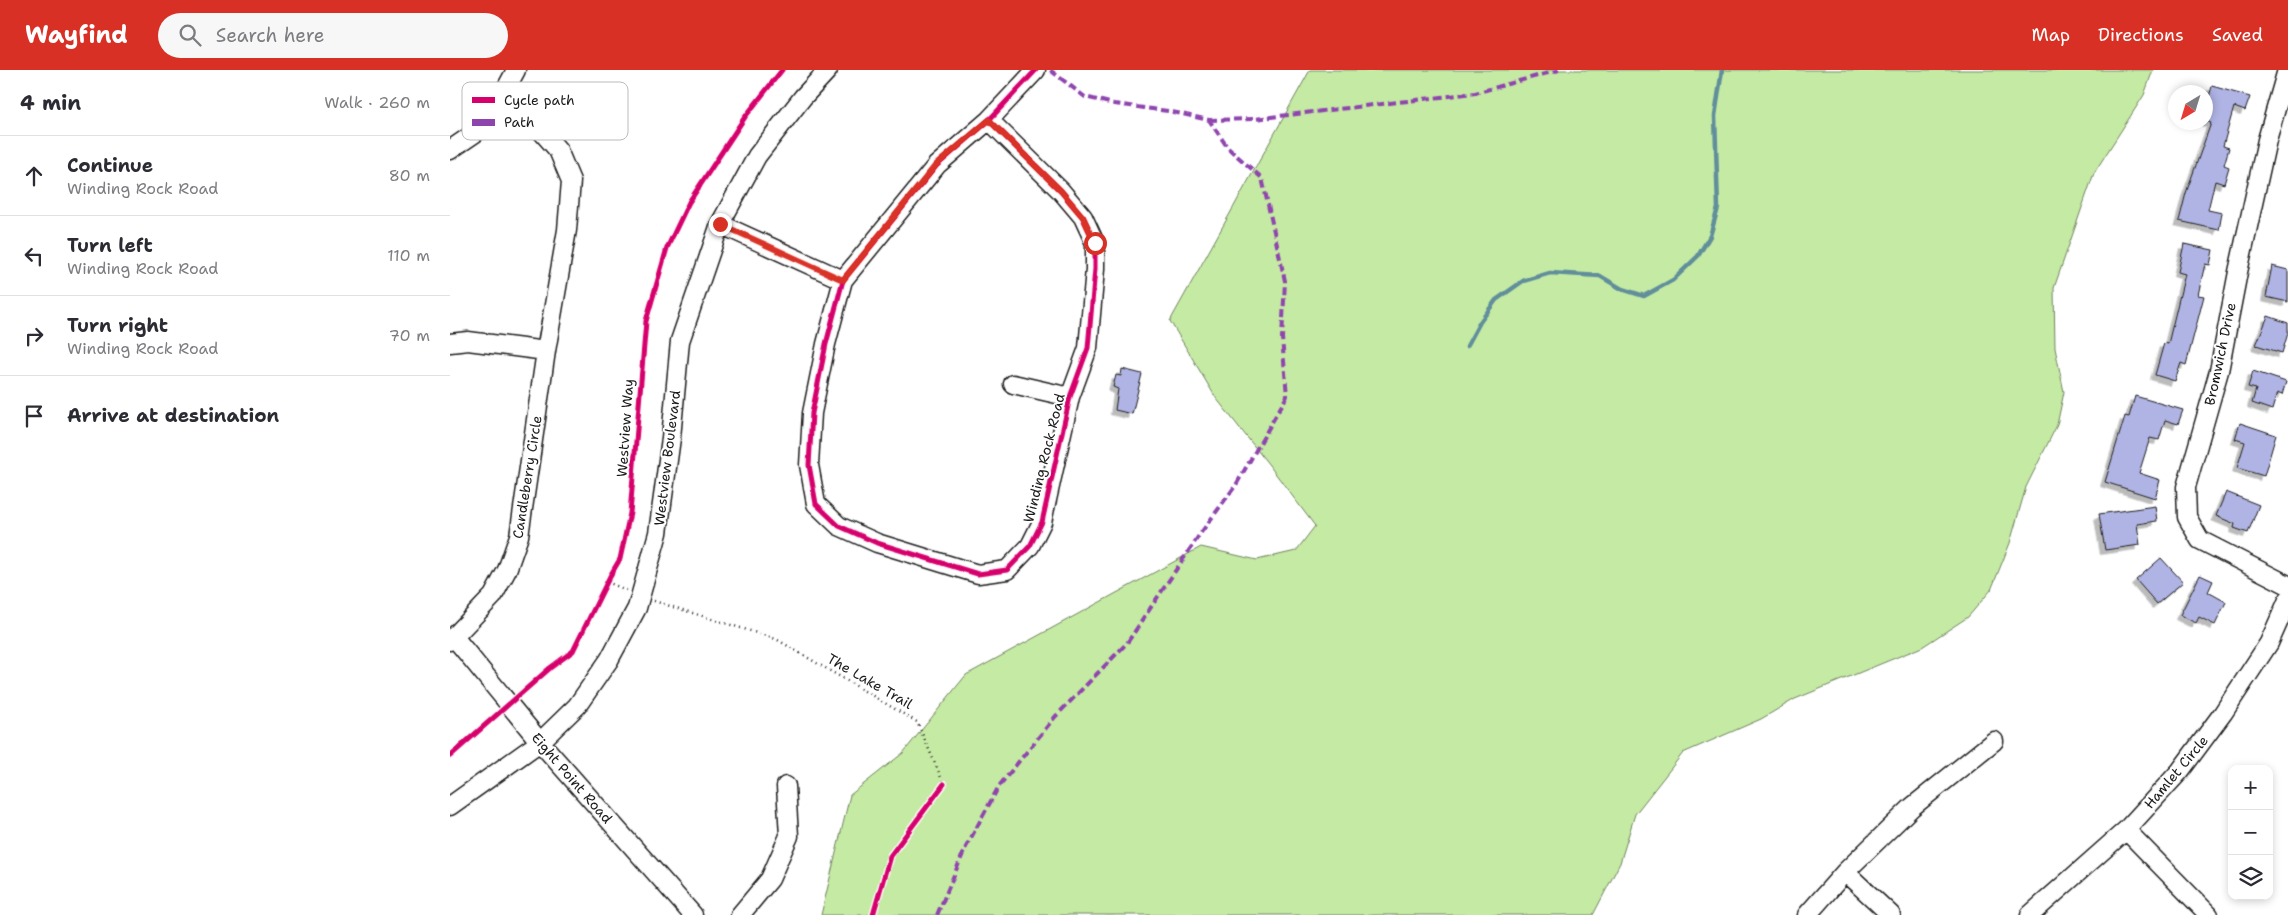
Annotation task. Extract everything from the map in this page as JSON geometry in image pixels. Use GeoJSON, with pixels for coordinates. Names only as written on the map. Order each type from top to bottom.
{"type":"FeatureCollection","features":[{"type":"Feature","properties":{"kind":"street"},"geometry":{"type":"LineString","coordinates":[[510,82],[516,70]]}},
{"type":"Feature","properties":{"kind":"street","name":"Westview Boulevard"},"geometry":{"type":"LineString","coordinates":[[450,806],[540,742],[577,706],[609,660],[636,608],[658,533],[671,438],[680,341],[720,224],[756,156],[803,97],[828,70]]}},
{"type":"Feature","properties":{"kind":"street","name":"Winding Rock Road"},"geometry":{"type":"LineString","coordinates":[[989,120],[1061,191],[1083,217],[1095,243],[1096,269],[1088,348],[1070,397],[1042,522],[1030,546],[1007,570],[978,574],[877,543],[839,526],[816,504],[809,465],[812,413],[826,344],[843,280],[936,165],[989,120],[1036,70]]}},
{"type":"Feature","properties":{"kind":"street","name":"Bromwich Drive"},"geometry":{"type":"LineString","coordinates":[[2287,70],[2265,150],[2238,272],[2220,371],[2186,487],[2187,517],[2200,540],[2288,585]]}},
{"type":"Feature","properties":{"kind":"street"},"geometry":{"type":"LineString","coordinates":[[450,150],[465,140]]}},
{"type":"Feature","properties":{"kind":"street","name":"Candleberry Circle"},"geometry":{"type":"LineString","coordinates":[[452,639],[493,596],[507,570],[519,536],[546,351],[567,230],[571,181],[558,150],[549,140]]}},
{"type":"Feature","properties":{"kind":"street"},"geometry":{"type":"LineString","coordinates":[[720,224],[843,280]]}},
{"type":"Feature","properties":{"kind":"street"},"geometry":{"type":"LineString","coordinates":[[450,343],[468,340],[546,351]]}},
{"type":"Feature","properties":{"kind":"street","name":"Winding Rock Road"},"geometry":{"type":"LineString","coordinates":[[1013,384],[1070,397]]}},
{"type":"Feature","properties":{"kind":"street","name":"Hamlet Circle"},"geometry":{"type":"LineString","coordinates":[[2030,915],[2126,830],[2180,771],[2223,713],[2269,644],[2288,600]]}},
{"type":"Feature","properties":{"kind":"street","name":"Eight Point Road"},"geometry":{"type":"LineString","coordinates":[[452,639],[693,915]]}},
{"type":"Feature","properties":{"kind":"street"},"geometry":{"type":"LineString","coordinates":[[1807,915],[1845,872],[1912,807],[1994,741]]}},
{"type":"Feature","properties":{"kind":"street"},"geometry":{"type":"LineString","coordinates":[[740,915],[770,879],[789,836],[786,786]]}},
{"type":"Feature","properties":{"kind":"street"},"geometry":{"type":"LineString","coordinates":[[2126,830],[2209,915]]}},
{"type":"Feature","properties":{"kind":"street"},"geometry":{"type":"LineString","coordinates":[[1845,872],[1891,915]]}},
{"type":"Feature","properties":{"kind":"path"},"geometry":{"type":"LineString","coordinates":[[602,591],[610,576]]}},
{"type":"Feature","properties":{"kind":"green space"},"geometry":{"type":"Polygon","coordinates":[[[1310,70],[2153,70],[2144,95],[2094,173],[2054,288],[2055,348],[2064,392],[2057,425],[2026,487],[2010,543],[1991,590],[1968,617],[1922,647],[1795,699],[1761,719],[1683,753],[1635,814],[1620,863],[1593,915],[821,915],[850,795],[903,753],[966,675],[1201,547],[1257,560],[1296,551],[1315,526],[1216,398],[1170,321],[1310,70]]]}},
{"type":"Feature","properties":{"kind":"building"},"geometry":{"type":"Polygon","coordinates":[[[2213,86],[2250,97],[2245,111],[2234,107],[2223,146],[2229,148],[2224,165],[2229,167],[2224,184],[2215,181],[2208,210],[2222,213],[2219,230],[2179,221],[2186,193],[2208,130],[2213,130],[2213,86]]]}},
{"type":"Feature","properties":{"kind":"building"},"geometry":{"type":"Polygon","coordinates":[[[2184,244],[2213,250],[2210,265],[2205,264],[2198,295],[2204,296],[2186,365],[2181,363],[2175,381],[2155,375],[2164,343],[2168,344],[2185,274],[2178,272],[2184,244]]]}},
{"type":"Feature","properties":{"kind":"building"},"geometry":{"type":"Polygon","coordinates":[[[2272,266],[2288,270],[2288,302],[2266,297],[2272,266]]]}},
{"type":"Feature","properties":{"kind":"building"},"geometry":{"type":"Polygon","coordinates":[[[2268,316],[2288,323],[2288,333],[2282,353],[2256,345],[2268,316]]]}},
{"type":"Feature","properties":{"kind":"building"},"geometry":{"type":"Polygon","coordinates":[[[1122,369],[1142,374],[1132,414],[1115,410],[1118,389],[1113,387],[1116,375],[1121,376],[1122,369]]]}},
{"type":"Feature","properties":{"kind":"building"},"geometry":{"type":"Polygon","coordinates":[[[2253,371],[2286,382],[2282,395],[2277,393],[2272,410],[2252,403],[2256,389],[2248,387],[2253,371]]]}},
{"type":"Feature","properties":{"kind":"building"},"geometry":{"type":"Polygon","coordinates":[[[2135,396],[2183,410],[2178,424],[2165,420],[2159,440],[2150,438],[2139,473],[2160,480],[2155,498],[2105,482],[2125,416],[2129,417],[2135,396]]]}},
{"type":"Feature","properties":{"kind":"building"},"geometry":{"type":"Polygon","coordinates":[[[2240,423],[2276,435],[2264,476],[2237,468],[2245,442],[2235,439],[2240,423]]]}},
{"type":"Feature","properties":{"kind":"building"},"geometry":{"type":"Polygon","coordinates":[[[2226,492],[2259,505],[2248,533],[2234,528],[2235,524],[2216,516],[2226,492]]]}},
{"type":"Feature","properties":{"kind":"building"},"geometry":{"type":"Polygon","coordinates":[[[2155,506],[2157,521],[2137,524],[2140,545],[2105,550],[2099,514],[2155,506]]]}},
{"type":"Feature","properties":{"kind":"building"},"geometry":{"type":"Polygon","coordinates":[[[2161,558],[2183,582],[2157,604],[2136,580],[2161,558]]]}},
{"type":"Feature","properties":{"kind":"building"},"geometry":{"type":"Polygon","coordinates":[[[2200,575],[2213,581],[2208,592],[2226,602],[2215,625],[2199,617],[2196,623],[2180,615],[2200,575]]]}},
{"type":"Feature","properties":{"kind":"waterway"},"geometry":{"type":"LineString","coordinates":[[1467,346],[1480,322],[1496,300],[1523,281],[1550,273],[1600,276],[1622,289],[1644,296],[1673,280],[1698,256],[1710,236],[1718,208],[1715,116],[1722,70]]}},
{"type":"Feature","properties":{"kind":"marked path"},"geometry":{"type":"LineString","coordinates":[[937,915],[965,849],[999,786],[1055,717],[1127,643],[1200,534],[1236,485],[1287,396],[1282,338],[1285,281],[1262,178],[1228,148],[1209,120],[1168,111],[1114,104],[1085,97],[1050,70]]}},
{"type":"Feature","properties":{"kind":"marked path"},"geometry":{"type":"LineString","coordinates":[[1209,120],[1254,119],[1475,93],[1559,70]]}},
{"type":"Feature","properties":{"kind":"cycle path","name":"Westview Way"},"geometry":{"type":"LineString","coordinates":[[450,756],[550,668],[573,651],[620,559],[630,513],[646,321],[667,248],[689,202],[745,117],[782,70]]}},
{"type":"Feature","properties":{"kind":"cycle path"},"geometry":{"type":"LineString","coordinates":[[989,120],[1061,191],[1083,217],[1095,243],[1095,269],[1088,348],[1070,397],[1042,522],[1030,546],[1007,570],[978,574],[877,543],[839,526],[816,504],[809,465],[812,413],[826,344],[843,280],[937,165],[989,120],[1036,70]]}},
{"type":"Feature","properties":{"kind":"cycle path"},"geometry":{"type":"LineString","coordinates":[[873,915],[890,856],[944,784]]}},
{"type":"Feature","properties":{"kind":"route"},"geometry":{"type":"LineString","coordinates":[[720,224],[843,280],[936,165],[989,120],[1061,191],[1083,217],[1095,243]]}}]}
